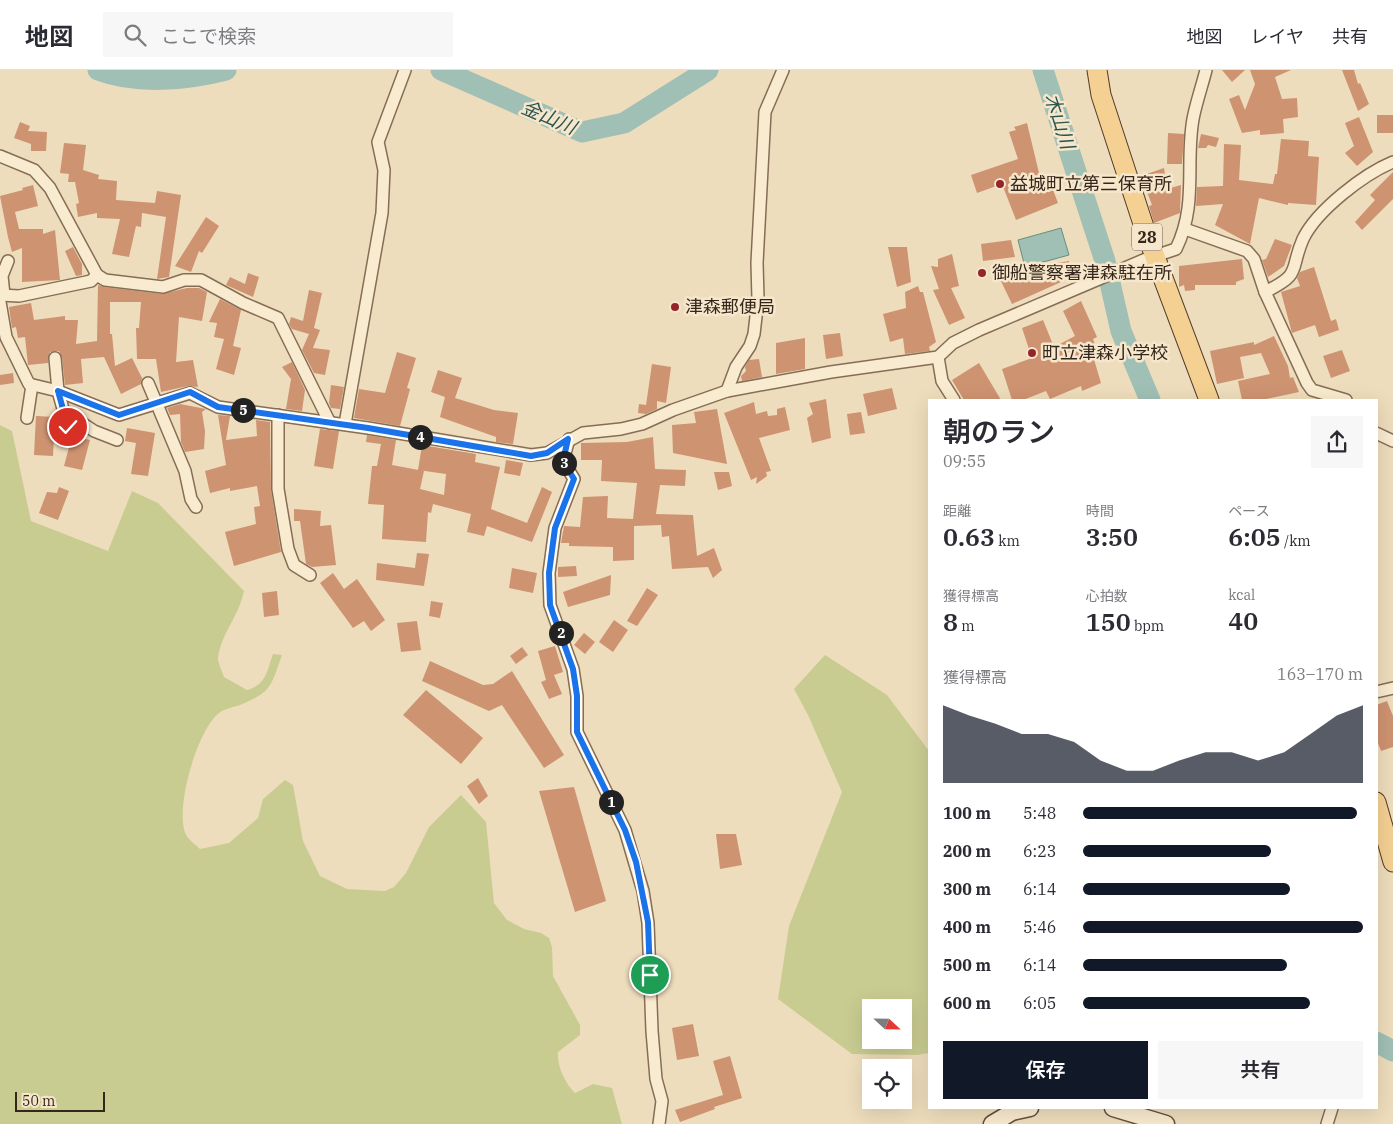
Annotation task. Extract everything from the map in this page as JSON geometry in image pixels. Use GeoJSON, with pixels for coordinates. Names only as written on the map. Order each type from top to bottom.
{"type":"FeatureCollection","features":[{"type":"Feature","properties":{"kind":"main road","name":"28"},"geometry":{"type":"LineString","coordinates":[[1097,70],[1101,95],[1150,258],[1209,399]]}},
{"type":"Feature","properties":{"kind":"main road"},"geometry":{"type":"LineString","coordinates":[[1378,809],[1393,862]]}},
{"type":"Feature","properties":{"kind":"street"},"geometry":{"type":"LineString","coordinates":[[727,390],[736,367],[750,346],[754,334],[758,299],[757,263],[765,112],[783,70]]}},
{"type":"Feature","properties":{"kind":"street"},"geometry":{"type":"LineString","coordinates":[[8,261],[2,276],[1,298],[6,337],[29,384],[58,391],[119,415],[190,392],[218,407],[345,424],[531,456],[547,453],[568,439],[583,432],[622,430],[642,424],[727,390],[831,372],[938,357],[953,342],[1090,283],[1176,249],[1185,229],[1190,188],[1193,120],[1206,70]]}},
{"type":"Feature","properties":{"kind":"street"},"geometry":{"type":"LineString","coordinates":[[345,424],[382,213],[384,170],[378,142],[387,111],[404,73]]}},
{"type":"Feature","properties":{"kind":"street"},"geometry":{"type":"LineString","coordinates":[[0,156],[34,170],[50,188],[98,275],[118,283],[163,287],[184,280],[201,280],[243,303],[278,318],[330,423]]}},
{"type":"Feature","properties":{"kind":"street"},"geometry":{"type":"LineString","coordinates":[[1265,292],[1281,284],[1295,272],[1304,239],[1325,211],[1371,172],[1393,162]]}},
{"type":"Feature","properties":{"kind":"street"},"geometry":{"type":"LineString","coordinates":[[1185,229],[1247,251],[1254,259],[1265,292],[1307,383],[1312,390],[1343,399]]}},
{"type":"Feature","properties":{"kind":"street"},"geometry":{"type":"LineString","coordinates":[[1,298],[92,281],[98,275]]}},
{"type":"Feature","properties":{"kind":"street"},"geometry":{"type":"LineString","coordinates":[[938,357],[942,381],[953,399]]}},
{"type":"Feature","properties":{"kind":"street"},"geometry":{"type":"LineString","coordinates":[[55,358],[58,391],[68,427]]}},
{"type":"Feature","properties":{"kind":"street"},"geometry":{"type":"LineString","coordinates":[[148,382],[185,471],[190,499],[196,507]]}},
{"type":"Feature","properties":{"kind":"street"},"geometry":{"type":"LineString","coordinates":[[27,418],[32,385]]}},
{"type":"Feature","properties":{"kind":"street"},"geometry":{"type":"LineString","coordinates":[[64,411],[94,430],[117,440]]}},
{"type":"Feature","properties":{"kind":"street"},"geometry":{"type":"LineString","coordinates":[[278,415],[278,489],[288,549],[294,565],[310,575]]}},
{"type":"Feature","properties":{"kind":"street"},"geometry":{"type":"LineString","coordinates":[[1378,434],[1393,441]]}},
{"type":"Feature","properties":{"kind":"street"},"geometry":{"type":"LineString","coordinates":[[568,439],[563,461],[574,479],[555,528],[549,573],[550,605],[573,669],[577,696],[577,732],[625,830],[643,891],[648,922],[652,1031],[656,1078],[662,1101],[659,1124]]}},
{"type":"Feature","properties":{"kind":"street"},"geometry":{"type":"LineString","coordinates":[[1378,692],[1393,688]]}},
{"type":"Feature","properties":{"kind":"street"},"geometry":{"type":"LineString","coordinates":[[992,1124],[1012,1112],[1026,1109]]}},
{"type":"Feature","properties":{"kind":"street"},"geometry":{"type":"LineString","coordinates":[[1116,1109],[1166,1124]]}},
{"type":"Feature","properties":{"kind":"street"},"geometry":{"type":"LineString","coordinates":[[1327,1124],[1332,1109]]}},
{"type":"Feature","properties":{"kind":"green space"},"geometry":{"type":"Polygon","coordinates":[[[0,425],[12,431],[31,521],[108,551],[132,491],[158,503],[244,591],[242,600],[220,649],[218,660],[224,677],[247,690],[253,688],[265,676],[273,654],[282,655],[269,687],[259,696],[219,713],[203,736],[196,752],[185,790],[183,823],[189,839],[200,849],[229,843],[258,818],[263,799],[285,780],[293,785],[303,841],[320,876],[347,889],[385,891],[394,887],[406,873],[429,827],[461,795],[486,822],[494,903],[507,920],[524,929],[541,933],[549,938],[552,947],[553,976],[580,1025],[580,1035],[558,1052],[560,1068],[565,1079],[575,1093],[593,1084],[612,1088],[622,1124],[0,1124],[0,425]]]}},
{"type":"Feature","properties":{"kind":"green space"},"geometry":{"type":"Polygon","coordinates":[[[825,655],[887,695],[928,750],[928,1053],[917,1055],[852,1054],[778,999],[789,926],[842,792],[808,715],[794,689],[825,655]]]}},
{"type":"Feature","properties":{"kind":"water"},"geometry":{"type":"Polygon","coordinates":[[[1061,228],[1069,255],[1025,267],[1018,240],[1061,228]]]}},
{"type":"Feature","properties":{"kind":"building"},"geometry":{"type":"Polygon","coordinates":[[[1222,70],[1245,70],[1232,82],[1222,70]]]}},
{"type":"Feature","properties":{"kind":"building"},"geometry":{"type":"Polygon","coordinates":[[[1250,70],[1291,70],[1275,77],[1282,99],[1297,98],[1298,117],[1283,119],[1284,133],[1260,135],[1260,130],[1242,133],[1229,99],[1239,95],[1245,110],[1255,84],[1250,70]]]}},
{"type":"Feature","properties":{"kind":"building"},"geometry":{"type":"Polygon","coordinates":[[[1342,70],[1354,70],[1358,84],[1360,83],[1369,104],[1358,111],[1342,70]]]}},
{"type":"Feature","properties":{"kind":"building"},"geometry":{"type":"Polygon","coordinates":[[[1377,115],[1393,115],[1393,133],[1377,133],[1377,115]]]}},
{"type":"Feature","properties":{"kind":"building"},"geometry":{"type":"Polygon","coordinates":[[[1359,117],[1373,152],[1357,166],[1345,153],[1354,146],[1345,123],[1359,117]]]}},
{"type":"Feature","properties":{"kind":"building"},"geometry":{"type":"Polygon","coordinates":[[[20,122],[30,126],[28,131],[47,132],[46,151],[31,151],[31,144],[14,138],[20,122]]]}},
{"type":"Feature","properties":{"kind":"building"},"geometry":{"type":"Polygon","coordinates":[[[1027,123],[1040,177],[1047,174],[1058,203],[1016,220],[1002,184],[977,193],[971,175],[1018,159],[1009,132],[1016,130],[1014,127],[1027,123]]]}},
{"type":"Feature","properties":{"kind":"building"},"geometry":{"type":"Polygon","coordinates":[[[1168,133],[1184,134],[1182,164],[1167,164],[1168,133]]]}},
{"type":"Feature","properties":{"kind":"building"},"geometry":{"type":"Polygon","coordinates":[[[1201,134],[1219,138],[1216,147],[1208,145],[1206,148],[1198,148],[1201,134]]]}},
{"type":"Feature","properties":{"kind":"building"},"geometry":{"type":"Polygon","coordinates":[[[1281,139],[1309,141],[1308,156],[1319,157],[1316,205],[1288,203],[1288,205],[1259,198],[1250,244],[1215,225],[1223,204],[1196,206],[1197,187],[1223,186],[1224,144],[1241,145],[1239,180],[1273,184],[1275,174],[1277,174],[1281,139]]]}},
{"type":"Feature","properties":{"kind":"building"},"geometry":{"type":"Polygon","coordinates":[[[64,143],[86,145],[83,170],[99,175],[98,179],[117,181],[116,200],[155,203],[157,191],[181,195],[169,277],[157,279],[166,217],[142,213],[141,227],[136,226],[129,257],[112,254],[120,219],[97,218],[97,213],[78,217],[76,204],[79,203],[75,182],[68,182],[69,174],[60,173],[64,143]]]}},
{"type":"Feature","properties":{"kind":"building"},"geometry":{"type":"Polygon","coordinates":[[[1164,168],[1167,189],[1181,185],[1180,213],[1154,223],[1149,206],[1152,205],[1141,176],[1164,168]]]}},
{"type":"Feature","properties":{"kind":"building"},"geometry":{"type":"Polygon","coordinates":[[[1393,172],[1393,199],[1362,230],[1355,222],[1375,200],[1370,195],[1393,172]]]}},
{"type":"Feature","properties":{"kind":"building"},"geometry":{"type":"Polygon","coordinates":[[[33,185],[38,206],[15,212],[19,229],[43,229],[43,234],[55,230],[60,280],[22,282],[22,248],[12,252],[0,196],[23,190],[22,188],[33,185]]]}},
{"type":"Feature","properties":{"kind":"building"},"geometry":{"type":"Polygon","coordinates":[[[206,217],[219,226],[202,253],[199,251],[191,272],[175,266],[206,217]]]}},
{"type":"Feature","properties":{"kind":"building"},"geometry":{"type":"Polygon","coordinates":[[[1275,239],[1292,245],[1284,266],[1268,277],[1262,260],[1266,259],[1275,239]]]}},
{"type":"Feature","properties":{"kind":"building"},"geometry":{"type":"Polygon","coordinates":[[[1011,240],[1015,257],[983,261],[981,244],[1011,240]]]}},
{"type":"Feature","properties":{"kind":"building"},"geometry":{"type":"Polygon","coordinates":[[[73,247],[82,264],[82,275],[76,276],[65,251],[73,247]]]}},
{"type":"Feature","properties":{"kind":"building"},"geometry":{"type":"Polygon","coordinates":[[[888,247],[907,247],[911,282],[897,287],[888,247]]]}},
{"type":"Feature","properties":{"kind":"building"},"geometry":{"type":"Polygon","coordinates":[[[952,254],[959,286],[951,288],[965,318],[949,325],[933,290],[939,289],[931,266],[938,267],[938,259],[952,254]]]}},
{"type":"Feature","properties":{"kind":"building"},"geometry":{"type":"Polygon","coordinates":[[[1242,259],[1244,279],[1236,282],[1236,285],[1195,285],[1195,290],[1185,291],[1184,285],[1179,287],[1179,266],[1242,259]]]}},
{"type":"Feature","properties":{"kind":"building"},"geometry":{"type":"Polygon","coordinates":[[[1069,261],[1070,274],[1061,275],[1061,282],[1012,304],[1000,279],[1020,272],[1022,278],[1051,264],[1069,261]]]}},
{"type":"Feature","properties":{"kind":"building"},"geometry":{"type":"Polygon","coordinates":[[[1314,267],[1331,321],[1336,319],[1339,330],[1319,337],[1315,325],[1292,333],[1281,292],[1300,286],[1297,278],[1300,272],[1314,267]]]}},
{"type":"Feature","properties":{"kind":"building"},"geometry":{"type":"Polygon","coordinates":[[[248,273],[259,277],[253,297],[226,285],[230,277],[245,284],[248,273]]]}},
{"type":"Feature","properties":{"kind":"building"},"geometry":{"type":"Polygon","coordinates":[[[98,285],[162,294],[187,288],[199,288],[207,292],[202,321],[179,317],[176,362],[193,360],[198,387],[188,386],[161,392],[156,359],[137,359],[136,328],[139,328],[141,302],[110,302],[110,334],[112,334],[115,366],[132,358],[142,378],[141,384],[121,394],[104,357],[81,359],[83,383],[65,385],[62,357],[59,351],[50,352],[48,363],[28,365],[25,337],[18,338],[16,327],[12,328],[9,307],[31,303],[34,320],[65,316],[65,320],[78,320],[76,344],[97,341],[98,285]]]}},
{"type":"Feature","properties":{"kind":"building"},"geometry":{"type":"Polygon","coordinates":[[[918,286],[920,292],[923,292],[936,342],[929,347],[930,351],[905,354],[903,338],[890,342],[883,314],[906,308],[905,292],[918,286]]]}},
{"type":"Feature","properties":{"kind":"building"},"geometry":{"type":"Polygon","coordinates":[[[309,290],[322,293],[314,328],[320,330],[313,348],[330,350],[325,375],[314,373],[302,350],[309,334],[292,329],[289,324],[291,317],[303,321],[309,290]]]}},
{"type":"Feature","properties":{"kind":"building"},"geometry":{"type":"Polygon","coordinates":[[[220,299],[241,310],[233,346],[241,348],[234,375],[216,369],[224,339],[214,337],[217,323],[209,322],[220,299]]]}},
{"type":"Feature","properties":{"kind":"building"},"geometry":{"type":"Polygon","coordinates":[[[1081,301],[1097,337],[1093,339],[1098,353],[1093,356],[1101,383],[1082,391],[1081,386],[1050,399],[1046,391],[1026,399],[1012,399],[1002,369],[1032,358],[1022,328],[1043,320],[1054,347],[1075,336],[1063,311],[1081,301]]]}},
{"type":"Feature","properties":{"kind":"building"},"geometry":{"type":"Polygon","coordinates":[[[840,333],[843,356],[826,359],[823,335],[840,333]]]}},
{"type":"Feature","properties":{"kind":"building"},"geometry":{"type":"Polygon","coordinates":[[[1274,336],[1288,366],[1290,378],[1293,377],[1299,392],[1267,399],[1242,399],[1238,381],[1270,374],[1261,353],[1240,357],[1244,378],[1217,384],[1210,351],[1254,342],[1254,345],[1274,336]]]}},
{"type":"Feature","properties":{"kind":"building"},"geometry":{"type":"Polygon","coordinates":[[[805,338],[805,369],[776,374],[776,343],[805,338]]]}},
{"type":"Feature","properties":{"kind":"building"},"geometry":{"type":"Polygon","coordinates":[[[1342,350],[1350,371],[1331,378],[1323,356],[1342,350]]]}},
{"type":"Feature","properties":{"kind":"building"},"geometry":{"type":"Polygon","coordinates":[[[397,352],[416,358],[407,388],[410,389],[400,426],[354,418],[359,389],[385,393],[397,352]]]}},
{"type":"Feature","properties":{"kind":"building"},"geometry":{"type":"Polygon","coordinates":[[[759,359],[762,377],[742,381],[741,376],[746,371],[745,367],[749,360],[759,359]]]}},
{"type":"Feature","properties":{"kind":"building"},"geometry":{"type":"Polygon","coordinates":[[[292,362],[305,390],[302,411],[286,409],[291,379],[282,367],[292,362]]]}},
{"type":"Feature","properties":{"kind":"building"},"geometry":{"type":"Polygon","coordinates":[[[979,363],[1000,399],[963,399],[952,380],[979,363]]]}},
{"type":"Feature","properties":{"kind":"building"},"geometry":{"type":"Polygon","coordinates":[[[652,364],[671,367],[666,403],[657,401],[657,409],[646,414],[638,413],[639,404],[646,405],[652,364]]]}},
{"type":"Feature","properties":{"kind":"building"},"geometry":{"type":"Polygon","coordinates":[[[438,370],[462,378],[455,398],[494,410],[518,413],[513,444],[496,442],[496,437],[440,417],[445,397],[431,392],[438,370]]]}},
{"type":"Feature","properties":{"kind":"building"},"geometry":{"type":"Polygon","coordinates":[[[13,373],[14,383],[0,385],[0,375],[13,373]]]}},
{"type":"Feature","properties":{"kind":"building"},"geometry":{"type":"Polygon","coordinates":[[[331,385],[344,387],[340,409],[331,408],[329,403],[331,385]]]}},
{"type":"Feature","properties":{"kind":"building"},"geometry":{"type":"Polygon","coordinates":[[[892,388],[897,409],[868,416],[863,394],[892,388]]]}},
{"type":"Feature","properties":{"kind":"building"},"geometry":{"type":"Polygon","coordinates":[[[826,399],[831,438],[812,443],[807,418],[813,414],[809,403],[826,399]]]}},
{"type":"Feature","properties":{"kind":"building"},"geometry":{"type":"Polygon","coordinates":[[[754,402],[756,414],[767,411],[768,416],[777,415],[777,409],[785,407],[790,430],[759,438],[771,471],[766,472],[767,476],[756,484],[757,477],[751,480],[724,413],[754,402]]]}},
{"type":"Feature","properties":{"kind":"building"},"geometry":{"type":"Polygon","coordinates":[[[180,404],[206,409],[202,412],[205,431],[204,449],[185,452],[181,442],[180,414],[170,415],[167,408],[180,404]]]}},
{"type":"Feature","properties":{"kind":"building"},"geometry":{"type":"Polygon","coordinates":[[[717,409],[727,464],[673,453],[672,425],[696,423],[694,412],[717,409]]]}},
{"type":"Feature","properties":{"kind":"building"},"geometry":{"type":"Polygon","coordinates":[[[861,412],[865,433],[850,435],[847,414],[861,412]]]}},
{"type":"Feature","properties":{"kind":"building"},"geometry":{"type":"Polygon","coordinates":[[[218,415],[230,416],[226,440],[257,436],[256,420],[270,422],[271,490],[281,552],[234,566],[225,532],[256,524],[254,507],[260,506],[257,486],[230,491],[230,488],[210,493],[205,471],[226,465],[218,415]]]}},
{"type":"Feature","properties":{"kind":"building"},"geometry":{"type":"Polygon","coordinates":[[[36,416],[55,417],[53,456],[34,455],[36,416]]]}},
{"type":"Feature","properties":{"kind":"building"},"geometry":{"type":"Polygon","coordinates":[[[127,428],[155,433],[148,476],[131,474],[136,443],[125,441],[127,428]]]}},
{"type":"Feature","properties":{"kind":"building"},"geometry":{"type":"Polygon","coordinates":[[[320,429],[339,431],[333,469],[314,466],[320,429]]]}},
{"type":"Feature","properties":{"kind":"building"},"geometry":{"type":"Polygon","coordinates":[[[367,435],[396,440],[392,465],[418,470],[422,445],[476,454],[475,462],[500,467],[491,509],[527,523],[542,487],[552,492],[532,542],[487,526],[484,536],[467,532],[471,514],[433,504],[431,513],[428,512],[426,542],[382,539],[384,505],[368,504],[372,466],[377,466],[381,444],[366,442],[367,435]],[[421,470],[424,471],[420,489],[444,495],[446,474],[421,470]]]}},
{"type":"Feature","properties":{"kind":"building"},"geometry":{"type":"Polygon","coordinates":[[[72,436],[90,440],[82,470],[64,466],[72,436]]]}},
{"type":"Feature","properties":{"kind":"building"},"geometry":{"type":"Polygon","coordinates":[[[653,437],[655,469],[686,470],[685,486],[660,485],[656,514],[693,515],[697,556],[714,548],[722,570],[713,578],[708,567],[672,569],[669,536],[662,537],[661,525],[634,526],[634,560],[613,561],[613,547],[569,546],[569,543],[561,543],[564,526],[580,527],[583,497],[608,496],[607,518],[633,519],[637,483],[601,481],[602,460],[581,460],[581,443],[627,442],[653,437]]]}},
{"type":"Feature","properties":{"kind":"building"},"geometry":{"type":"Polygon","coordinates":[[[506,460],[523,463],[520,476],[504,473],[506,460]]]}},
{"type":"Feature","properties":{"kind":"building"},"geometry":{"type":"Polygon","coordinates":[[[714,472],[729,472],[732,486],[718,490],[714,472]]]}},
{"type":"Feature","properties":{"kind":"building"},"geometry":{"type":"Polygon","coordinates":[[[59,487],[69,491],[58,520],[39,513],[47,492],[57,493],[59,487]]]}},
{"type":"Feature","properties":{"kind":"building"},"geometry":{"type":"Polygon","coordinates":[[[294,509],[321,511],[320,526],[331,525],[336,565],[312,567],[306,564],[300,521],[294,521],[294,509]]]}},
{"type":"Feature","properties":{"kind":"building"},"geometry":{"type":"Polygon","coordinates":[[[417,553],[429,554],[424,586],[376,580],[377,563],[415,568],[417,553]]]}},
{"type":"Feature","properties":{"kind":"building"},"geometry":{"type":"Polygon","coordinates":[[[576,566],[577,576],[558,577],[558,567],[576,566]]]}},
{"type":"Feature","properties":{"kind":"building"},"geometry":{"type":"Polygon","coordinates":[[[512,568],[537,573],[533,593],[509,588],[512,568]]]}},
{"type":"Feature","properties":{"kind":"building"},"geometry":{"type":"Polygon","coordinates":[[[333,573],[344,589],[357,579],[385,620],[371,631],[364,621],[353,628],[320,583],[333,573]]]}},
{"type":"Feature","properties":{"kind":"building"},"geometry":{"type":"Polygon","coordinates":[[[611,575],[610,595],[568,607],[563,592],[611,575]]]}},
{"type":"Feature","properties":{"kind":"building"},"geometry":{"type":"Polygon","coordinates":[[[647,588],[658,595],[637,626],[627,621],[647,588]]]}},
{"type":"Feature","properties":{"kind":"building"},"geometry":{"type":"Polygon","coordinates":[[[277,591],[279,615],[264,617],[262,593],[277,591]]]}},
{"type":"Feature","properties":{"kind":"building"},"geometry":{"type":"Polygon","coordinates":[[[431,601],[443,603],[440,618],[429,616],[431,601]]]}},
{"type":"Feature","properties":{"kind":"building"},"geometry":{"type":"Polygon","coordinates":[[[614,620],[628,630],[613,652],[599,642],[614,620]]]}},
{"type":"Feature","properties":{"kind":"building"},"geometry":{"type":"Polygon","coordinates":[[[417,621],[421,650],[401,652],[397,623],[417,621]]]}},
{"type":"Feature","properties":{"kind":"building"},"geometry":{"type":"Polygon","coordinates":[[[584,633],[595,642],[585,654],[574,645],[584,633]]]}},
{"type":"Feature","properties":{"kind":"building"},"geometry":{"type":"Polygon","coordinates":[[[555,646],[563,672],[554,675],[562,694],[549,699],[541,682],[546,680],[538,651],[555,646]]]}},
{"type":"Feature","properties":{"kind":"building"},"geometry":{"type":"Polygon","coordinates":[[[522,647],[528,655],[516,664],[510,656],[522,647]]]}},
{"type":"Feature","properties":{"kind":"building"},"geometry":{"type":"Polygon","coordinates":[[[430,661],[483,685],[493,684],[512,671],[564,755],[544,768],[502,705],[489,711],[422,681],[430,661]]]}},
{"type":"Feature","properties":{"kind":"building"},"geometry":{"type":"Polygon","coordinates":[[[426,690],[483,738],[461,764],[403,715],[426,690]]]}},
{"type":"Feature","properties":{"kind":"building"},"geometry":{"type":"Polygon","coordinates":[[[1387,701],[1393,716],[1393,747],[1381,751],[1378,743],[1378,704],[1387,701]]]}},
{"type":"Feature","properties":{"kind":"building"},"geometry":{"type":"Polygon","coordinates":[[[478,778],[488,796],[479,804],[467,786],[478,778]]]}},
{"type":"Feature","properties":{"kind":"building"},"geometry":{"type":"Polygon","coordinates":[[[574,787],[606,901],[575,912],[539,791],[574,787]]]}},
{"type":"Feature","properties":{"kind":"building"},"geometry":{"type":"Polygon","coordinates":[[[716,834],[736,834],[742,865],[720,869],[716,834]]]}},
{"type":"Feature","properties":{"kind":"building"},"geometry":{"type":"Polygon","coordinates":[[[693,1024],[699,1056],[677,1060],[672,1028],[693,1024]]]}},
{"type":"Feature","properties":{"kind":"building"},"geometry":{"type":"Polygon","coordinates":[[[730,1056],[742,1098],[714,1107],[715,1109],[680,1122],[675,1110],[723,1095],[713,1061],[730,1056]]]}},
{"type":"Feature","properties":{"kind":"waterway","name":"金山川"},"geometry":{"type":"LineString","coordinates":[[98,70],[113,75],[145,79],[179,78],[226,70]]}},
{"type":"Feature","properties":{"kind":"waterway","name":"金山川"},"geometry":{"type":"LineString","coordinates":[[441,70],[582,132],[624,123],[708,70]]}},
{"type":"Feature","properties":{"kind":"waterway","name":"木山川"},"geometry":{"type":"LineString","coordinates":[[1043,70],[1105,261],[1121,331],[1150,399]]}},
{"type":"Feature","properties":{"kind":"waterway","name":"木山川"},"geometry":{"type":"LineString","coordinates":[[1378,1043],[1393,1051]]}},
{"type":"Feature","properties":{"kind":"place","name":"益城町立第三保育所"},"geometry":{"type":"Point","coordinates":[1000,184]}},
{"type":"Feature","properties":{"kind":"place","name":"御船警察署津森駐在所"},"geometry":{"type":"Point","coordinates":[982,273]}},
{"type":"Feature","properties":{"kind":"place","name":"津森郵便局"},"geometry":{"type":"Point","coordinates":[675,307]}},
{"type":"Feature","properties":{"kind":"place","name":"町立津森小学校"},"geometry":{"type":"Point","coordinates":[1032,353]}},
{"type":"Feature","properties":{"kind":"route"},"geometry":{"type":"LineString","coordinates":[[68,427],[58,391],[119,415],[190,392],[218,407],[368,428],[531,456],[547,453],[568,439],[563,461],[574,479],[555,528],[549,573],[550,605],[573,669],[577,696],[577,732],[625,830],[636,862],[648,922],[650,975]]}}]}
